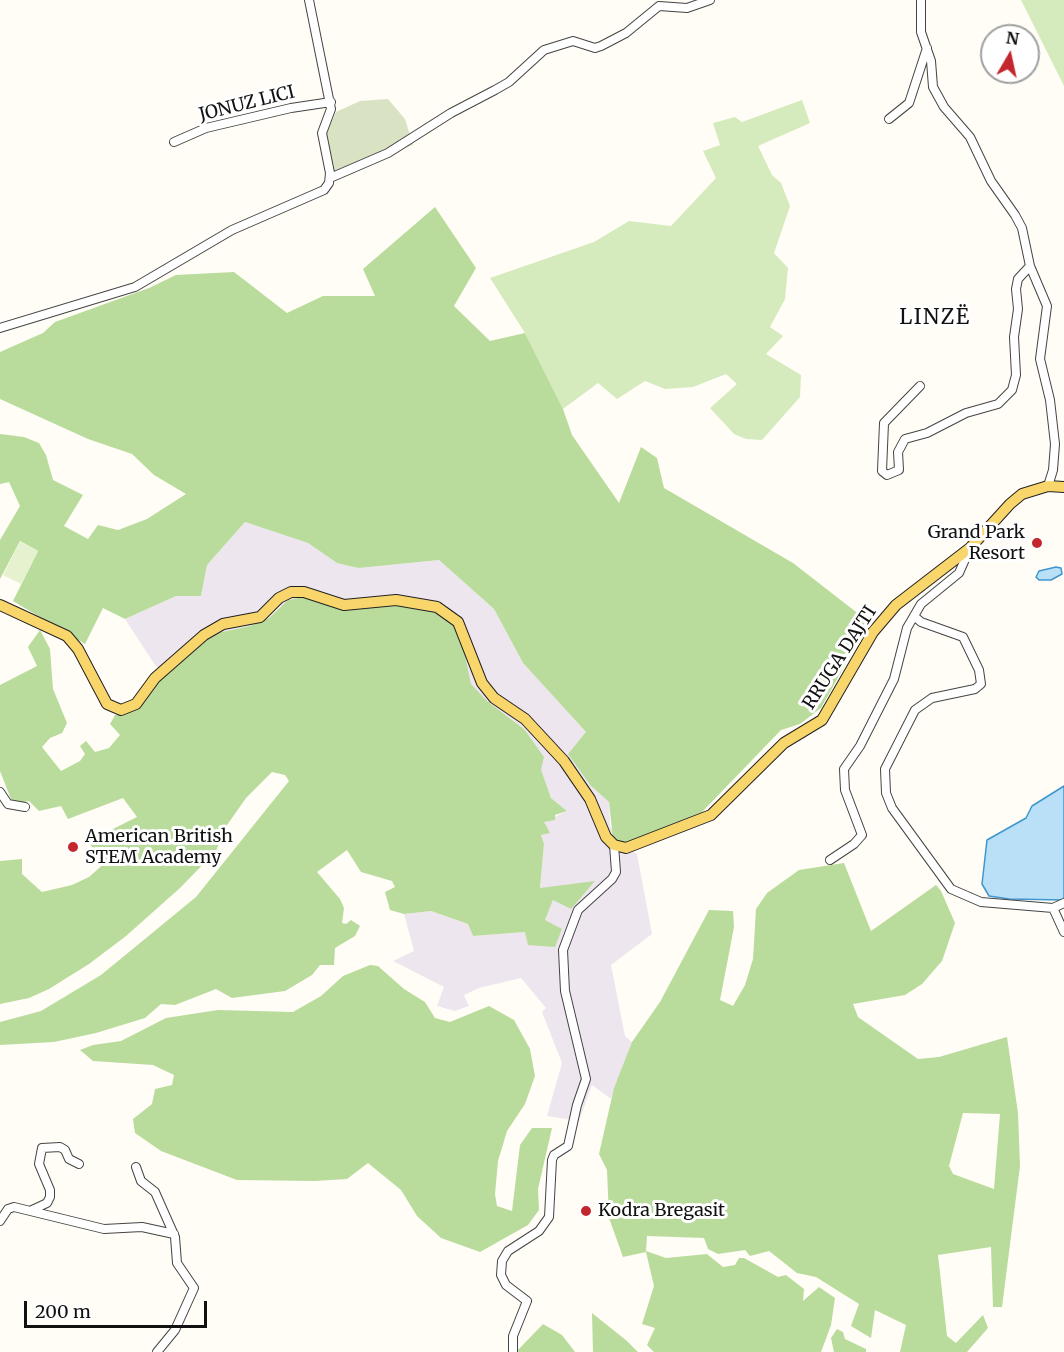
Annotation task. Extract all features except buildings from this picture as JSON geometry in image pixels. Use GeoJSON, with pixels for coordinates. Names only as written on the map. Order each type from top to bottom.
{"type":"FeatureCollection","features":[{"type":"Feature","properties":{"kind":"main road","name":"RRUGA DAJTI"},"geometry":{"type":"LineString","coordinates":[[614,845],[633,847],[661,833],[693,824],[711,815],[784,743],[822,720],[884,617],[970,548],[1010,504],[1035,488],[1064,487]]}},
{"type":"Feature","properties":{"kind":"main road"},"geometry":{"type":"LineString","coordinates":[[0,605],[67,636],[78,649],[104,699],[111,708],[121,710],[136,704],[155,678],[204,635],[223,624],[260,616],[279,598],[291,592],[304,592],[344,605],[396,600],[437,607],[453,615],[458,622],[475,670],[494,698],[525,719],[564,761],[590,799],[606,837],[614,845]]}},
{"type":"Feature","properties":{"kind":"street"},"geometry":{"type":"LineString","coordinates":[[0,328],[135,287],[232,230],[319,194],[327,186],[330,178],[322,133],[331,109],[331,102],[309,0]]}},
{"type":"Feature","properties":{"kind":"street"},"geometry":{"type":"LineString","coordinates":[[330,178],[388,153],[461,107],[509,82],[544,50],[573,41],[596,48],[626,33],[659,6],[687,8],[710,0]]}},
{"type":"Feature","properties":{"kind":"street"},"geometry":{"type":"LineString","coordinates":[[921,0],[921,32],[927,48],[933,87],[937,97],[970,137],[991,181],[1022,228],[1030,266],[1047,306],[1040,359],[1050,400],[1055,444],[1053,470],[1048,486]]}},
{"type":"Feature","properties":{"kind":"street"},"geometry":{"type":"LineString","coordinates":[[889,119],[909,103],[927,48]]}},
{"type":"Feature","properties":{"kind":"street","name":"JONUZ LICI"},"geometry":{"type":"LineString","coordinates":[[174,142],[206,128],[291,108],[331,102]]}},
{"type":"Feature","properties":{"kind":"street"},"geometry":{"type":"LineString","coordinates":[[920,386],[884,423],[882,436],[884,474],[890,475],[899,470],[898,452],[905,439],[927,433],[966,412],[998,404],[1009,395],[1016,375],[1014,337],[1018,309],[1016,289],[1018,279],[1030,266]]}},
{"type":"Feature","properties":{"kind":"street"},"geometry":{"type":"LineString","coordinates":[[830,860],[862,836],[844,790],[844,770],[860,746],[894,679],[905,635],[914,616],[921,604],[959,573],[970,548]]}},
{"type":"Feature","properties":{"kind":"street"},"geometry":{"type":"LineString","coordinates":[[914,616],[921,622],[963,637],[979,670],[981,684],[975,690],[932,698],[915,710],[885,769],[888,801],[951,889],[981,902],[1053,908],[1064,903]]}},
{"type":"Feature","properties":{"kind":"street"},"geometry":{"type":"LineString","coordinates":[[0,792],[8,804],[25,807]]}},
{"type":"Feature","properties":{"kind":"street"},"geometry":{"type":"LineString","coordinates":[[513,1352],[513,1336],[527,1301],[506,1285],[501,1275],[502,1262],[508,1251],[539,1231],[549,1217],[552,1160],[554,1155],[568,1146],[577,1105],[586,1079],[565,991],[563,950],[578,910],[612,879],[616,872],[614,845]]}},
{"type":"Feature","properties":{"kind":"street"},"geometry":{"type":"LineString","coordinates":[[1053,908],[1064,932]]}},
{"type":"Feature","properties":{"kind":"street"},"geometry":{"type":"LineString","coordinates":[[32,1210],[47,1203],[50,1197],[50,1190],[39,1164],[42,1148],[60,1147],[65,1150],[69,1159],[79,1164]]}},
{"type":"Feature","properties":{"kind":"street"},"geometry":{"type":"LineString","coordinates":[[136,1167],[141,1181],[155,1192],[174,1234],[177,1263],[193,1285],[194,1291],[175,1330],[157,1352]]}},
{"type":"Feature","properties":{"kind":"street"},"geometry":{"type":"LineString","coordinates":[[0,1221],[8,1209],[14,1207],[104,1229],[142,1227],[174,1234]]}},
{"type":"Feature","properties":{"kind":"shaded area"},"geometry":{"type":"Polygon","coordinates":[[[245,522],[308,543],[337,563],[359,568],[439,560],[494,609],[523,663],[586,732],[591,786],[609,802],[610,826],[620,842],[637,854],[652,934],[611,965],[625,1036],[632,1042],[611,1099],[592,1085],[579,1121],[547,1116],[562,1063],[542,1012],[546,1008],[521,978],[479,988],[464,995],[469,1006],[455,1011],[437,1006],[444,987],[393,961],[414,951],[404,914],[431,911],[468,924],[473,936],[525,932],[545,920],[553,900],[594,882],[540,889],[544,844],[541,835],[549,833],[544,822],[567,811],[551,798],[524,729],[487,701],[470,684],[461,637],[397,606],[350,608],[280,606],[269,618],[250,626],[217,633],[165,674],[155,665],[125,619],[176,596],[201,596],[207,565],[245,522]]]}},
{"type":"Feature","properties":{"kind":"green space"},"geometry":{"type":"Polygon","coordinates":[[[1021,0],[1064,0],[1064,86],[1040,38],[1040,24],[1033,24],[1021,0]]]}},
{"type":"Feature","properties":{"kind":"green space"},"geometry":{"type":"Polygon","coordinates":[[[388,99],[405,119],[413,145],[334,173],[326,135],[336,112],[360,101],[388,99]]]}},
{"type":"Feature","properties":{"kind":"green space"},"geometry":{"type":"Polygon","coordinates":[[[802,100],[810,123],[758,146],[772,175],[781,183],[790,206],[774,253],[788,268],[785,299],[770,327],[783,336],[766,354],[801,375],[800,397],[762,440],[746,439],[734,434],[710,408],[737,384],[726,374],[693,387],[665,389],[645,381],[617,399],[598,383],[563,409],[525,333],[490,278],[594,242],[629,221],[671,226],[716,178],[703,151],[720,145],[713,123],[735,117],[742,122],[802,100]]]}},
{"type":"Feature","properties":{"kind":"green space"},"geometry":{"type":"Polygon","coordinates":[[[435,207],[476,268],[454,306],[490,341],[525,333],[563,409],[572,435],[619,503],[641,447],[657,458],[664,488],[793,563],[869,622],[821,708],[800,724],[781,730],[702,812],[628,842],[613,839],[609,802],[591,786],[568,754],[586,732],[523,663],[494,609],[439,560],[359,568],[337,563],[308,543],[245,522],[207,565],[201,596],[176,596],[125,619],[103,608],[85,644],[13,601],[38,551],[20,541],[0,579],[0,540],[20,506],[9,482],[0,484],[0,434],[24,437],[39,443],[46,455],[53,480],[83,495],[64,526],[88,539],[98,525],[118,530],[147,519],[186,494],[154,475],[132,454],[88,439],[0,399],[0,352],[43,333],[55,322],[149,288],[176,275],[234,272],[287,313],[323,296],[375,296],[363,269],[435,207]]]}},
{"type":"Feature","properties":{"kind":"green space"},"geometry":{"type":"Polygon","coordinates":[[[20,541],[38,551],[21,584],[3,575],[20,541]]]}},
{"type":"Feature","properties":{"kind":"green space"},"geometry":{"type":"Polygon","coordinates":[[[304,597],[350,608],[397,606],[433,611],[454,622],[461,637],[471,684],[487,701],[524,729],[544,757],[541,770],[551,798],[567,811],[555,815],[555,820],[544,822],[550,833],[541,835],[544,844],[540,888],[595,881],[571,909],[553,900],[545,920],[562,929],[555,947],[528,945],[525,932],[473,936],[468,924],[431,911],[404,914],[390,910],[385,892],[395,887],[392,881],[361,872],[347,850],[317,872],[340,899],[344,908],[342,923],[346,924],[351,920],[360,926],[355,936],[335,948],[334,965],[320,965],[312,975],[285,991],[232,998],[216,989],[175,1005],[161,1004],[145,1018],[96,1033],[54,1042],[0,1045],[0,1022],[41,1011],[101,975],[196,897],[289,781],[285,775],[272,772],[246,798],[225,828],[216,851],[180,888],[126,936],[89,964],[49,989],[29,998],[0,1004],[0,861],[22,859],[22,874],[42,892],[72,885],[89,877],[107,861],[87,842],[137,817],[123,798],[68,819],[61,806],[39,811],[29,801],[18,803],[11,799],[0,771],[0,685],[37,666],[28,647],[40,630],[50,649],[53,689],[67,723],[62,733],[50,738],[42,747],[61,771],[80,761],[85,754],[80,746],[86,741],[95,752],[109,748],[120,735],[110,724],[115,715],[136,710],[173,664],[189,650],[217,633],[250,626],[269,618],[288,600],[304,597]]]}},
{"type":"Feature","properties":{"kind":"green space"},"geometry":{"type":"Polygon","coordinates":[[[844,863],[871,931],[936,885],[955,923],[942,961],[922,984],[905,995],[853,1004],[858,1017],[918,1059],[939,1057],[1007,1037],[1018,1113],[1020,1166],[1002,1307],[993,1307],[991,1247],[938,1255],[947,1336],[956,1343],[983,1315],[988,1328],[967,1352],[900,1352],[906,1325],[875,1310],[871,1338],[851,1326],[859,1304],[816,1277],[797,1273],[769,1251],[750,1256],[745,1250],[718,1254],[708,1249],[704,1238],[647,1236],[646,1251],[666,1258],[707,1254],[723,1267],[735,1265],[739,1258],[744,1258],[778,1277],[786,1275],[804,1289],[803,1301],[819,1287],[835,1298],[831,1325],[821,1352],[654,1352],[647,1345],[655,1328],[642,1324],[654,1286],[646,1252],[623,1257],[609,1218],[607,1170],[599,1154],[614,1088],[632,1042],[660,1002],[709,910],[733,911],[734,927],[720,1000],[733,1006],[745,985],[753,959],[756,909],[767,893],[799,870],[844,863]],[[963,1113],[949,1166],[953,1174],[994,1189],[1000,1114],[963,1113]]]}},
{"type":"Feature","properties":{"kind":"green space"},"geometry":{"type":"Polygon","coordinates":[[[370,965],[378,966],[404,989],[425,1002],[435,1018],[450,1022],[489,1006],[514,1020],[530,1049],[535,1076],[525,1104],[507,1131],[498,1161],[495,1194],[497,1206],[512,1211],[520,1145],[532,1128],[552,1128],[538,1189],[539,1210],[528,1225],[480,1252],[441,1238],[417,1216],[401,1190],[368,1163],[347,1179],[237,1180],[161,1151],[135,1133],[133,1119],[152,1104],[155,1089],[172,1085],[174,1075],[153,1065],[93,1061],[80,1050],[93,1045],[121,1041],[166,1018],[218,1010],[293,1012],[321,996],[343,976],[370,965]]]}},
{"type":"Feature","properties":{"kind":"green space"},"geometry":{"type":"Polygon","coordinates":[[[592,1313],[627,1341],[638,1352],[593,1352],[592,1313]]]}},
{"type":"Feature","properties":{"kind":"green space"},"geometry":{"type":"Polygon","coordinates":[[[543,1324],[562,1335],[575,1352],[516,1352],[543,1324]]]}},
{"type":"Feature","properties":{"kind":"green space"},"geometry":{"type":"Polygon","coordinates":[[[837,1329],[843,1332],[845,1339],[866,1349],[866,1352],[834,1352],[831,1338],[837,1329]]]}},
{"type":"Feature","properties":{"kind":"water"},"geometry":{"type":"Polygon","coordinates":[[[1061,568],[1062,574],[1051,580],[1039,580],[1036,577],[1039,571],[1061,568]]]}},
{"type":"Feature","properties":{"kind":"water"},"geometry":{"type":"Polygon","coordinates":[[[1064,786],[1064,900],[1009,899],[989,896],[982,884],[987,840],[1026,818],[1032,806],[1064,786]]]}},
{"type":"Feature","properties":{"kind":"place","name":"Grand Park Resort"},"geometry":{"type":"Point","coordinates":[1037,543]}},
{"type":"Feature","properties":{"kind":"place","name":"American British STEM Academy"},"geometry":{"type":"Point","coordinates":[73,847]}},
{"type":"Feature","properties":{"kind":"place","name":"Kodra Bregasit"},"geometry":{"type":"Point","coordinates":[586,1211]}},
{"type":"Feature","properties":{"kind":"district","name":"LINZË"},"geometry":{"type":"Point","coordinates":[935,318]}}]}
